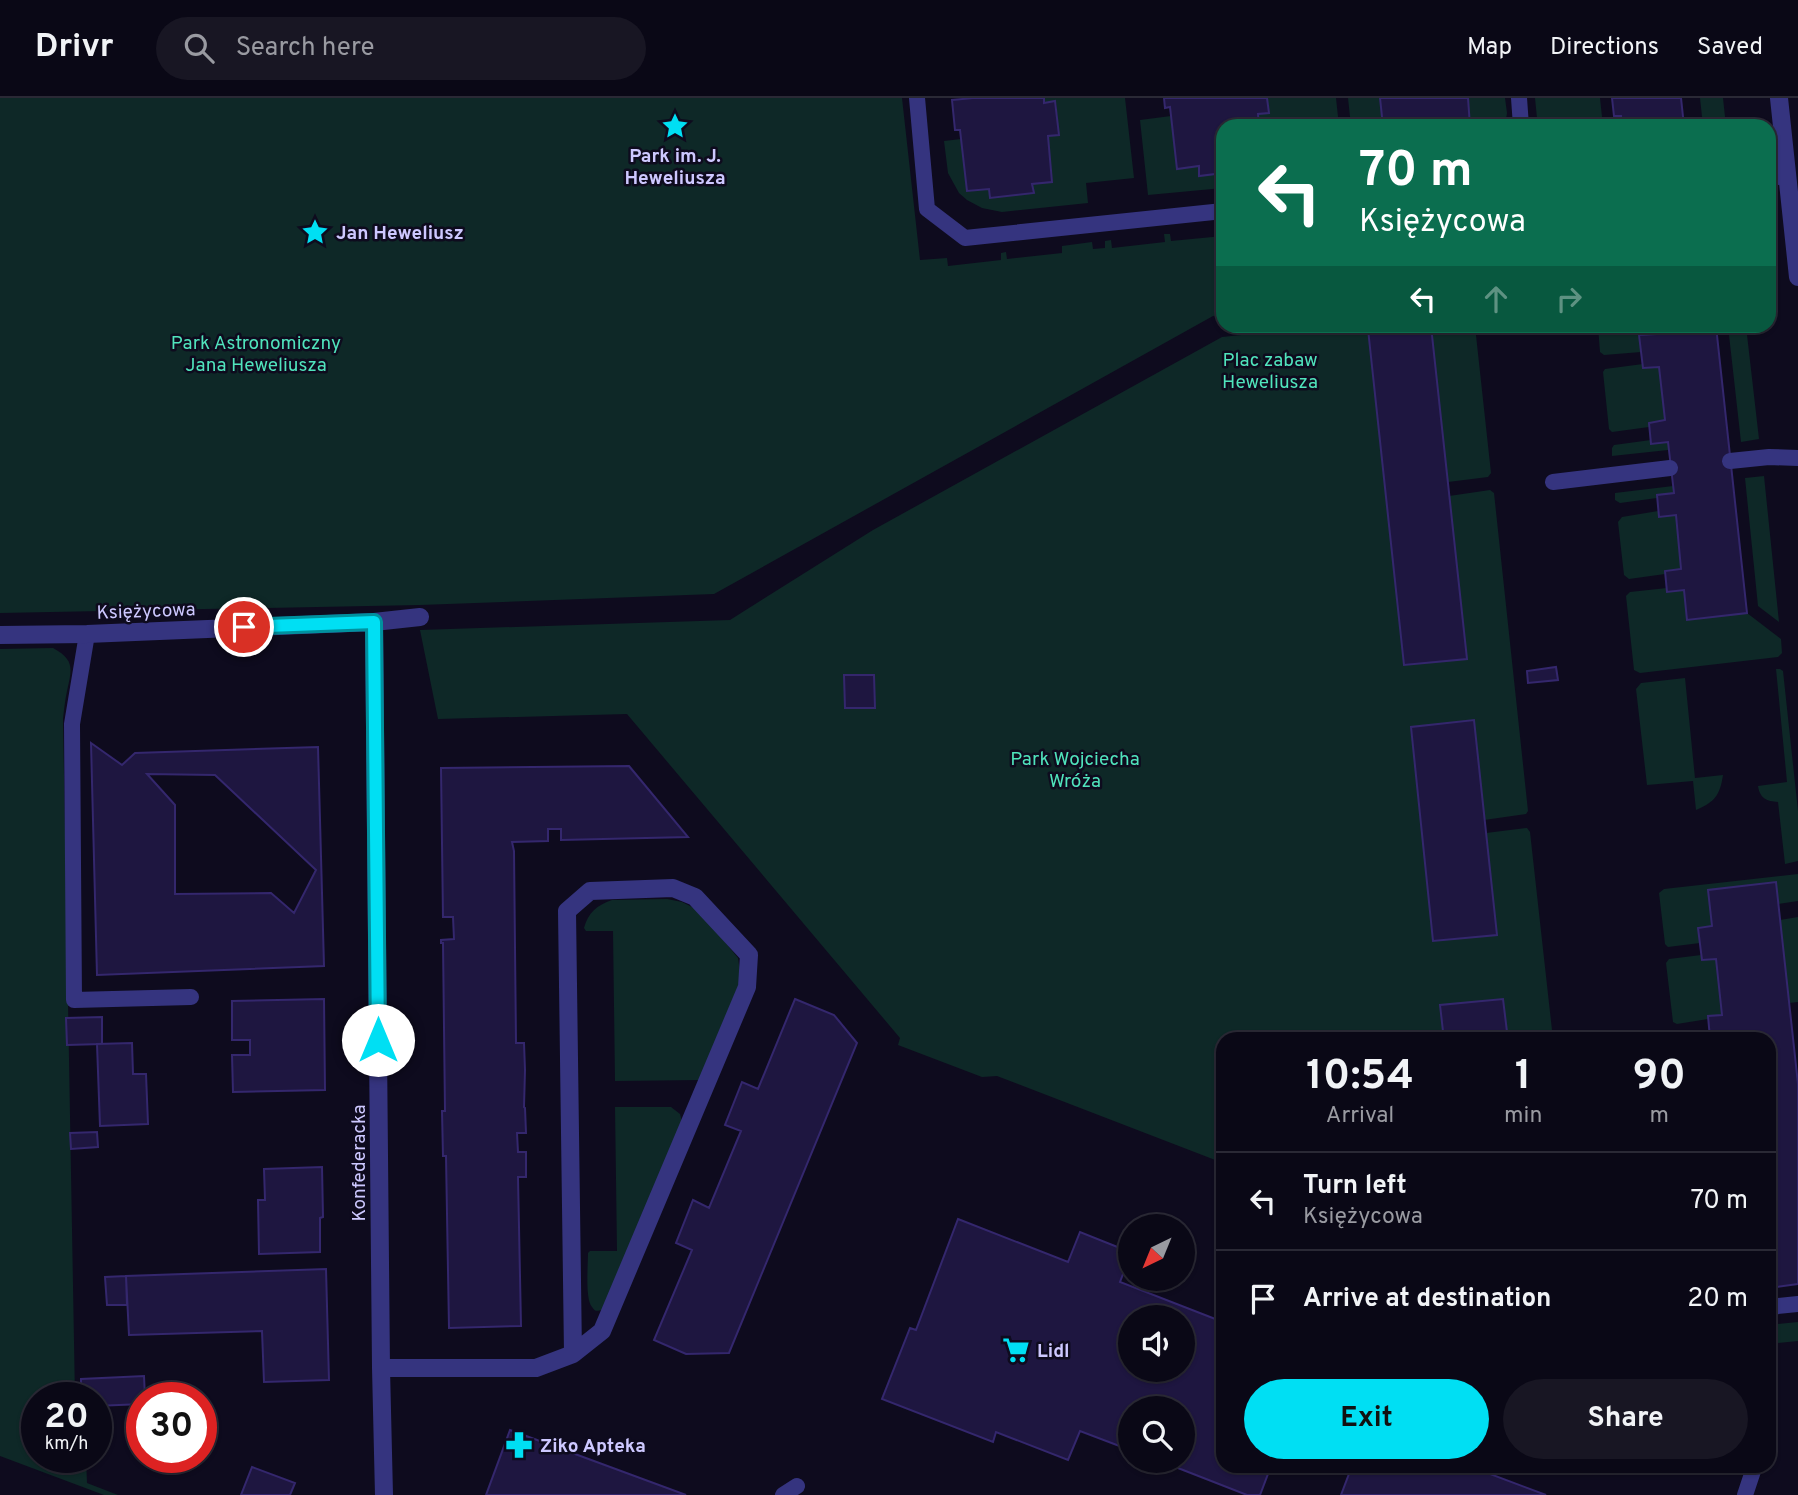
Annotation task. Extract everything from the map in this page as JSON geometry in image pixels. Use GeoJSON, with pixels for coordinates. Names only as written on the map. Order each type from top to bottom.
{"type":"FeatureCollection","features":[{"type":"Feature","properties":{"kind":"street"},"geometry":{"type":"LineString","coordinates":[[1779,98],[1778,177],[1798,277]]}},
{"type":"Feature","properties":{"kind":"street","name":"Księżycowa"},"geometry":{"type":"LineString","coordinates":[[0,635],[374,622],[420,617]]}},
{"type":"Feature","properties":{"kind":"street","name":"Konfederacka"},"geometry":{"type":"LineString","coordinates":[[374,622],[384,1495]]}},
{"type":"Feature","properties":{"kind":"street"},"geometry":{"type":"LineString","coordinates":[[381,1368],[536,1368],[573,1354],[602,1331],[747,987],[749,955],[695,897],[673,888],[590,891],[567,911],[573,1354]]}},
{"type":"Feature","properties":{"kind":"lane"},"geometry":{"type":"LineString","coordinates":[[917,98],[928,209],[965,238],[1216,212]]}},
{"type":"Feature","properties":{"kind":"lane"},"geometry":{"type":"LineString","coordinates":[[1519,98],[1520,119]]}},
{"type":"Feature","properties":{"kind":"lane"},"geometry":{"type":"LineString","coordinates":[[1730,461],[1769,457],[1798,458]]}},
{"type":"Feature","properties":{"kind":"lane"},"geometry":{"type":"LineString","coordinates":[[1553,482],[1670,468]]}},
{"type":"Feature","properties":{"kind":"lane"},"geometry":{"type":"LineString","coordinates":[[87,634],[72,724],[74,1000],[191,997]]}},
{"type":"Feature","properties":{"kind":"lane"},"geometry":{"type":"LineString","coordinates":[[1776,1306],[1798,1304]]}},
{"type":"Feature","properties":{"kind":"lane"},"geometry":{"type":"LineString","coordinates":[[1745,1495],[1752,1473]]}},
{"type":"Feature","properties":{"kind":"green space","name":"Park Astronomiczny Jana Heweliusza"},"geometry":{"type":"Polygon","coordinates":[[[0,98],[902,98],[920,260],[947,258],[948,266],[1001,260],[1001,253],[1006,252],[1007,259],[1062,253],[1062,246],[1092,242],[1093,249],[1105,248],[1105,241],[1111,240],[1112,248],[1165,242],[1164,234],[1170,234],[1171,241],[1216,237],[1216,316],[714,594],[420,605],[0,613],[0,98]]]}},
{"type":"Feature","properties":{"kind":"green space"},"geometry":{"type":"Polygon","coordinates":[[[1044,98],[1125,98],[1134,178],[1086,183],[1088,203],[1002,212],[982,208],[967,200],[959,193],[948,173],[944,141],[961,139],[967,191],[989,189],[991,198],[1033,193],[1032,184],[1052,182],[1048,136],[1059,135],[1056,102],[1044,103],[1044,98]]]}},
{"type":"Feature","properties":{"kind":"green space"},"geometry":{"type":"Polygon","coordinates":[[[1267,98],[1336,98],[1338,119],[1258,119],[1258,114],[1269,113],[1267,98]]]}},
{"type":"Feature","properties":{"kind":"green space"},"geometry":{"type":"Polygon","coordinates":[[[1348,98],[1380,98],[1382,119],[1350,119],[1348,98]]]}},
{"type":"Feature","properties":{"kind":"green space"},"geometry":{"type":"Polygon","coordinates":[[[1468,98],[1505,98],[1506,119],[1470,119],[1468,98]]]}},
{"type":"Feature","properties":{"kind":"green space"},"geometry":{"type":"Polygon","coordinates":[[[1535,98],[1600,98],[1602,119],[1537,118],[1535,98]]]}},
{"type":"Feature","properties":{"kind":"green space"},"geometry":{"type":"Polygon","coordinates":[[[1700,98],[1723,98],[1725,119],[1702,119],[1700,98]]]}},
{"type":"Feature","properties":{"kind":"green space"},"geometry":{"type":"Polygon","coordinates":[[[1171,116],[1177,168],[1199,166],[1200,176],[1216,174],[1216,189],[1148,195],[1140,120],[1171,116]]]}},
{"type":"Feature","properties":{"kind":"green space","name":"Park Wojciecha Wróża"},"geometry":{"type":"Polygon","coordinates":[[[1259,333],[1369,333],[1467,659],[1449,496],[1490,490],[1494,493],[1528,811],[1526,814],[1484,820],[1473,721],[1411,727],[1433,940],[1486,833],[1527,828],[1530,832],[1552,1032],[1507,1032],[1503,999],[1441,1005],[1443,1032],[1216,1032],[1216,1160],[997,1076],[982,1077],[898,1045],[900,1038],[627,714],[438,719],[420,630],[730,620],[873,530],[1222,337],[1259,333]]]}},
{"type":"Feature","properties":{"kind":"green space"},"geometry":{"type":"Polygon","coordinates":[[[1432,333],[1476,333],[1491,473],[1488,477],[1448,482],[1432,333]]]}},
{"type":"Feature","properties":{"kind":"green space"},"geometry":{"type":"Polygon","coordinates":[[[1599,333],[1656,333],[1640,336],[1641,352],[1604,355],[1600,352],[1599,333]]]}},
{"type":"Feature","properties":{"kind":"green space"},"geometry":{"type":"Polygon","coordinates":[[[1729,333],[1747,333],[1759,439],[1741,442],[1729,333]]]}},
{"type":"Feature","properties":{"kind":"green space"},"geometry":{"type":"Polygon","coordinates":[[[1643,364],[1643,368],[1659,367],[1665,420],[1649,423],[1649,427],[1612,432],[1609,429],[1603,372],[1605,369],[1643,364]]]}},
{"type":"Feature","properties":{"kind":"green space"},"geometry":{"type":"Polygon","coordinates":[[[1651,440],[1651,443],[1668,442],[1668,450],[1612,456],[1614,445],[1651,440]]]}},
{"type":"Feature","properties":{"kind":"green space"},"geometry":{"type":"Polygon","coordinates":[[[1764,476],[1779,622],[1758,606],[1745,478],[1764,476]]]}},
{"type":"Feature","properties":{"kind":"green space"},"geometry":{"type":"Polygon","coordinates":[[[1673,486],[1674,493],[1657,495],[1657,498],[1620,503],[1615,500],[1615,493],[1673,486]]]}},
{"type":"Feature","properties":{"kind":"green space"},"geometry":{"type":"Polygon","coordinates":[[[1658,511],[1659,517],[1676,515],[1681,569],[1629,579],[1624,575],[1618,522],[1622,517],[1658,511]]]}},
{"type":"Feature","properties":{"kind":"green space"},"geometry":{"type":"Polygon","coordinates":[[[1667,588],[1667,592],[1684,590],[1687,620],[1747,613],[1781,639],[1782,653],[1778,657],[1640,673],[1634,670],[1626,596],[1630,592],[1667,588]]]}},
{"type":"Feature","properties":{"kind":"green space"},"geometry":{"type":"Polygon","coordinates":[[[53,648],[65,657],[71,671],[63,719],[75,1382],[21,1382],[21,1464],[0,1456],[0,649],[53,648]]]}},
{"type":"Feature","properties":{"kind":"green space"},"geometry":{"type":"Polygon","coordinates":[[[1776,669],[1783,671],[1798,811],[1798,861],[1785,864],[1778,802],[1760,794],[1758,786],[1787,782],[1776,669]]]}},
{"type":"Feature","properties":{"kind":"green space"},"geometry":{"type":"Polygon","coordinates":[[[1685,678],[1695,778],[1723,775],[1716,797],[1696,810],[1693,781],[1647,785],[1636,689],[1641,683],[1685,678]]]}},
{"type":"Feature","properties":{"kind":"green space"},"geometry":{"type":"Polygon","coordinates":[[[1798,874],[1798,901],[1778,904],[1776,882],[1712,926],[1699,928],[1700,943],[1668,947],[1665,944],[1659,893],[1664,889],[1798,874]]]}},
{"type":"Feature","properties":{"kind":"green space"},"geometry":{"type":"Polygon","coordinates":[[[667,899],[682,902],[703,915],[738,958],[741,979],[700,1080],[615,1081],[613,931],[586,931],[584,928],[594,910],[612,900],[667,899]]]}},
{"type":"Feature","properties":{"kind":"green space"},"geometry":{"type":"Polygon","coordinates":[[[1798,917],[1798,1002],[1789,1003],[1780,920],[1798,917]]]}},
{"type":"Feature","properties":{"kind":"green space"},"geometry":{"type":"Polygon","coordinates":[[[1701,955],[1702,960],[1716,959],[1722,1015],[1677,1024],[1673,1022],[1666,963],[1669,959],[1701,955]]]}},
{"type":"Feature","properties":{"kind":"green space"},"geometry":{"type":"Polygon","coordinates":[[[615,1107],[671,1107],[680,1114],[682,1122],[602,1310],[596,1311],[588,1297],[588,1253],[617,1251],[615,1107]]]}},
{"type":"Feature","properties":{"kind":"green space"},"geometry":{"type":"Polygon","coordinates":[[[1798,1322],[1798,1341],[1776,1343],[1776,1324],[1798,1322]]]}},
{"type":"Feature","properties":{"kind":"green space"},"geometry":{"type":"Polygon","coordinates":[[[45,1473],[87,1473],[87,1483],[118,1495],[104,1495],[45,1473]]]}},
{"type":"Feature","properties":{"kind":"building"},"geometry":{"type":"Polygon","coordinates":[[[1044,98],[1044,103],[1055,101],[1059,135],[1048,136],[1052,182],[1032,184],[1034,193],[990,198],[989,189],[967,191],[960,130],[955,130],[952,100],[1044,98]]]}},
{"type":"Feature","properties":{"kind":"building"},"geometry":{"type":"Polygon","coordinates":[[[1164,98],[1267,98],[1269,113],[1258,114],[1258,119],[1216,119],[1216,174],[1199,176],[1199,166],[1177,169],[1170,107],[1165,108],[1164,98]]]}},
{"type":"Feature","properties":{"kind":"building"},"geometry":{"type":"Polygon","coordinates":[[[1380,98],[1468,98],[1470,119],[1382,119],[1380,98]]]}},
{"type":"Feature","properties":{"kind":"building"},"geometry":{"type":"Polygon","coordinates":[[[1612,98],[1681,98],[1683,119],[1621,119],[1621,116],[1614,116],[1612,98]]]}},
{"type":"Feature","properties":{"kind":"building"},"geometry":{"type":"Polygon","coordinates":[[[1368,333],[1432,333],[1467,659],[1404,665],[1368,333]]]}},
{"type":"Feature","properties":{"kind":"building"},"geometry":{"type":"Polygon","coordinates":[[[1717,333],[1747,613],[1687,620],[1684,590],[1667,592],[1665,571],[1681,569],[1676,515],[1659,517],[1657,495],[1674,493],[1668,442],[1651,444],[1649,423],[1665,420],[1659,367],[1643,368],[1639,335],[1717,333]]]}},
{"type":"Feature","properties":{"kind":"building"},"geometry":{"type":"Polygon","coordinates":[[[1556,667],[1558,680],[1528,683],[1527,671],[1556,667]]]}},
{"type":"Feature","properties":{"kind":"building"},"geometry":{"type":"Polygon","coordinates":[[[844,675],[874,675],[875,708],[845,708],[844,675]]]}},
{"type":"Feature","properties":{"kind":"building"},"geometry":{"type":"Polygon","coordinates":[[[1474,720],[1497,935],[1433,941],[1411,727],[1474,720]]]}},
{"type":"Feature","properties":{"kind":"building"},"geometry":{"type":"Polygon","coordinates":[[[91,743],[122,765],[135,753],[318,747],[324,966],[97,975],[91,743]],[[147,774],[175,805],[175,894],[271,893],[294,913],[316,870],[215,775],[147,774]]]}},
{"type":"Feature","properties":{"kind":"building"},"geometry":{"type":"Polygon","coordinates":[[[629,766],[688,837],[561,840],[561,829],[548,829],[548,841],[512,842],[516,1043],[524,1043],[525,1070],[526,1133],[517,1133],[518,1152],[526,1152],[526,1177],[518,1177],[521,1326],[449,1328],[446,1156],[443,1156],[442,1111],[445,1111],[441,940],[454,939],[453,917],[443,917],[441,768],[629,766]]]}},
{"type":"Feature","properties":{"kind":"building"},"geometry":{"type":"Polygon","coordinates":[[[1776,882],[1798,1084],[1798,1284],[1776,1287],[1776,1032],[1709,1032],[1708,1016],[1722,1015],[1716,959],[1702,960],[1698,928],[1712,926],[1708,890],[1776,882]]]}},
{"type":"Feature","properties":{"kind":"building"},"geometry":{"type":"Polygon","coordinates":[[[324,999],[325,1090],[233,1092],[232,1055],[250,1055],[250,1040],[232,1040],[232,1001],[324,999]]]}},
{"type":"Feature","properties":{"kind":"building"},"geometry":{"type":"Polygon","coordinates":[[[795,999],[834,1015],[857,1043],[729,1353],[686,1354],[654,1340],[692,1250],[676,1243],[693,1200],[709,1208],[741,1131],[725,1125],[742,1082],[758,1089],[795,999]]]}},
{"type":"Feature","properties":{"kind":"building"},"geometry":{"type":"Polygon","coordinates":[[[1503,999],[1507,1032],[1443,1032],[1440,1005],[1503,999]]]}},
{"type":"Feature","properties":{"kind":"building"},"geometry":{"type":"Polygon","coordinates":[[[102,1017],[102,1044],[67,1045],[66,1018],[102,1017]]]}},
{"type":"Feature","properties":{"kind":"building"},"geometry":{"type":"Polygon","coordinates":[[[132,1043],[133,1074],[146,1074],[148,1124],[100,1126],[97,1044],[132,1043]]]}},
{"type":"Feature","properties":{"kind":"building"},"geometry":{"type":"Polygon","coordinates":[[[97,1132],[98,1147],[71,1149],[70,1133],[97,1132]]]}},
{"type":"Feature","properties":{"kind":"building"},"geometry":{"type":"Polygon","coordinates":[[[322,1167],[323,1217],[320,1218],[320,1252],[259,1254],[258,1200],[265,1200],[264,1169],[322,1167]]]}},
{"type":"Feature","properties":{"kind":"building","name":"Lidl"},"geometry":{"type":"Polygon","coordinates":[[[958,1219],[1068,1262],[1080,1232],[1118,1247],[1118,1292],[1146,1292],[1179,1305],[1118,1305],[1118,1382],[1195,1382],[1195,1311],[1216,1319],[1216,1473],[1268,1473],[1260,1495],[1247,1495],[1191,1473],[1195,1473],[1195,1396],[1118,1396],[1118,1445],[1080,1431],[1068,1460],[996,1432],[993,1442],[882,1399],[910,1328],[916,1330],[958,1219]]]}},
{"type":"Feature","properties":{"kind":"building"},"geometry":{"type":"Polygon","coordinates":[[[326,1269],[329,1380],[264,1382],[262,1331],[129,1335],[126,1276],[326,1269]]]}},
{"type":"Feature","properties":{"kind":"building"},"geometry":{"type":"Polygon","coordinates":[[[126,1276],[127,1305],[107,1305],[105,1277],[126,1276]]]}},
{"type":"Feature","properties":{"kind":"building"},"geometry":{"type":"Polygon","coordinates":[[[144,1376],[144,1382],[126,1382],[126,1405],[112,1405],[112,1382],[81,1382],[81,1379],[144,1376]]]}},
{"type":"Feature","properties":{"kind":"building"},"geometry":{"type":"Polygon","coordinates":[[[510,1430],[686,1495],[486,1495],[510,1430]]]}},
{"type":"Feature","properties":{"kind":"building"},"geometry":{"type":"Polygon","coordinates":[[[252,1467],[295,1483],[290,1495],[241,1495],[252,1467]]]}},
{"type":"Feature","properties":{"kind":"building"},"geometry":{"type":"Polygon","coordinates":[[[1349,1473],[1488,1473],[1546,1495],[1341,1495],[1349,1473]]]}},
{"type":"Feature","properties":{"kind":"place","name":"Park im. J. Heweliusza"},"geometry":{"type":"Point","coordinates":[675,126]}},
{"type":"Feature","properties":{"kind":"place","name":"Jan Heweliusz"},"geometry":{"type":"Point","coordinates":[315,232]}},
{"type":"Feature","properties":{"kind":"place","name":"Lidl"},"geometry":{"type":"Point","coordinates":[1016,1350]}},
{"type":"Feature","properties":{"kind":"place","name":"Ziko Apteka"},"geometry":{"type":"Point","coordinates":[519,1445]}},
{"type":"Feature","properties":{"kind":"route"},"geometry":{"type":"LineString","coordinates":[[244,627],[374,622],[378,1040]]}},
{"type":"Feature","properties":{"kind":"park label","name":"Plac zabaw Heweliusza"},"geometry":{"type":"Point","coordinates":[1270,370]}}]}
